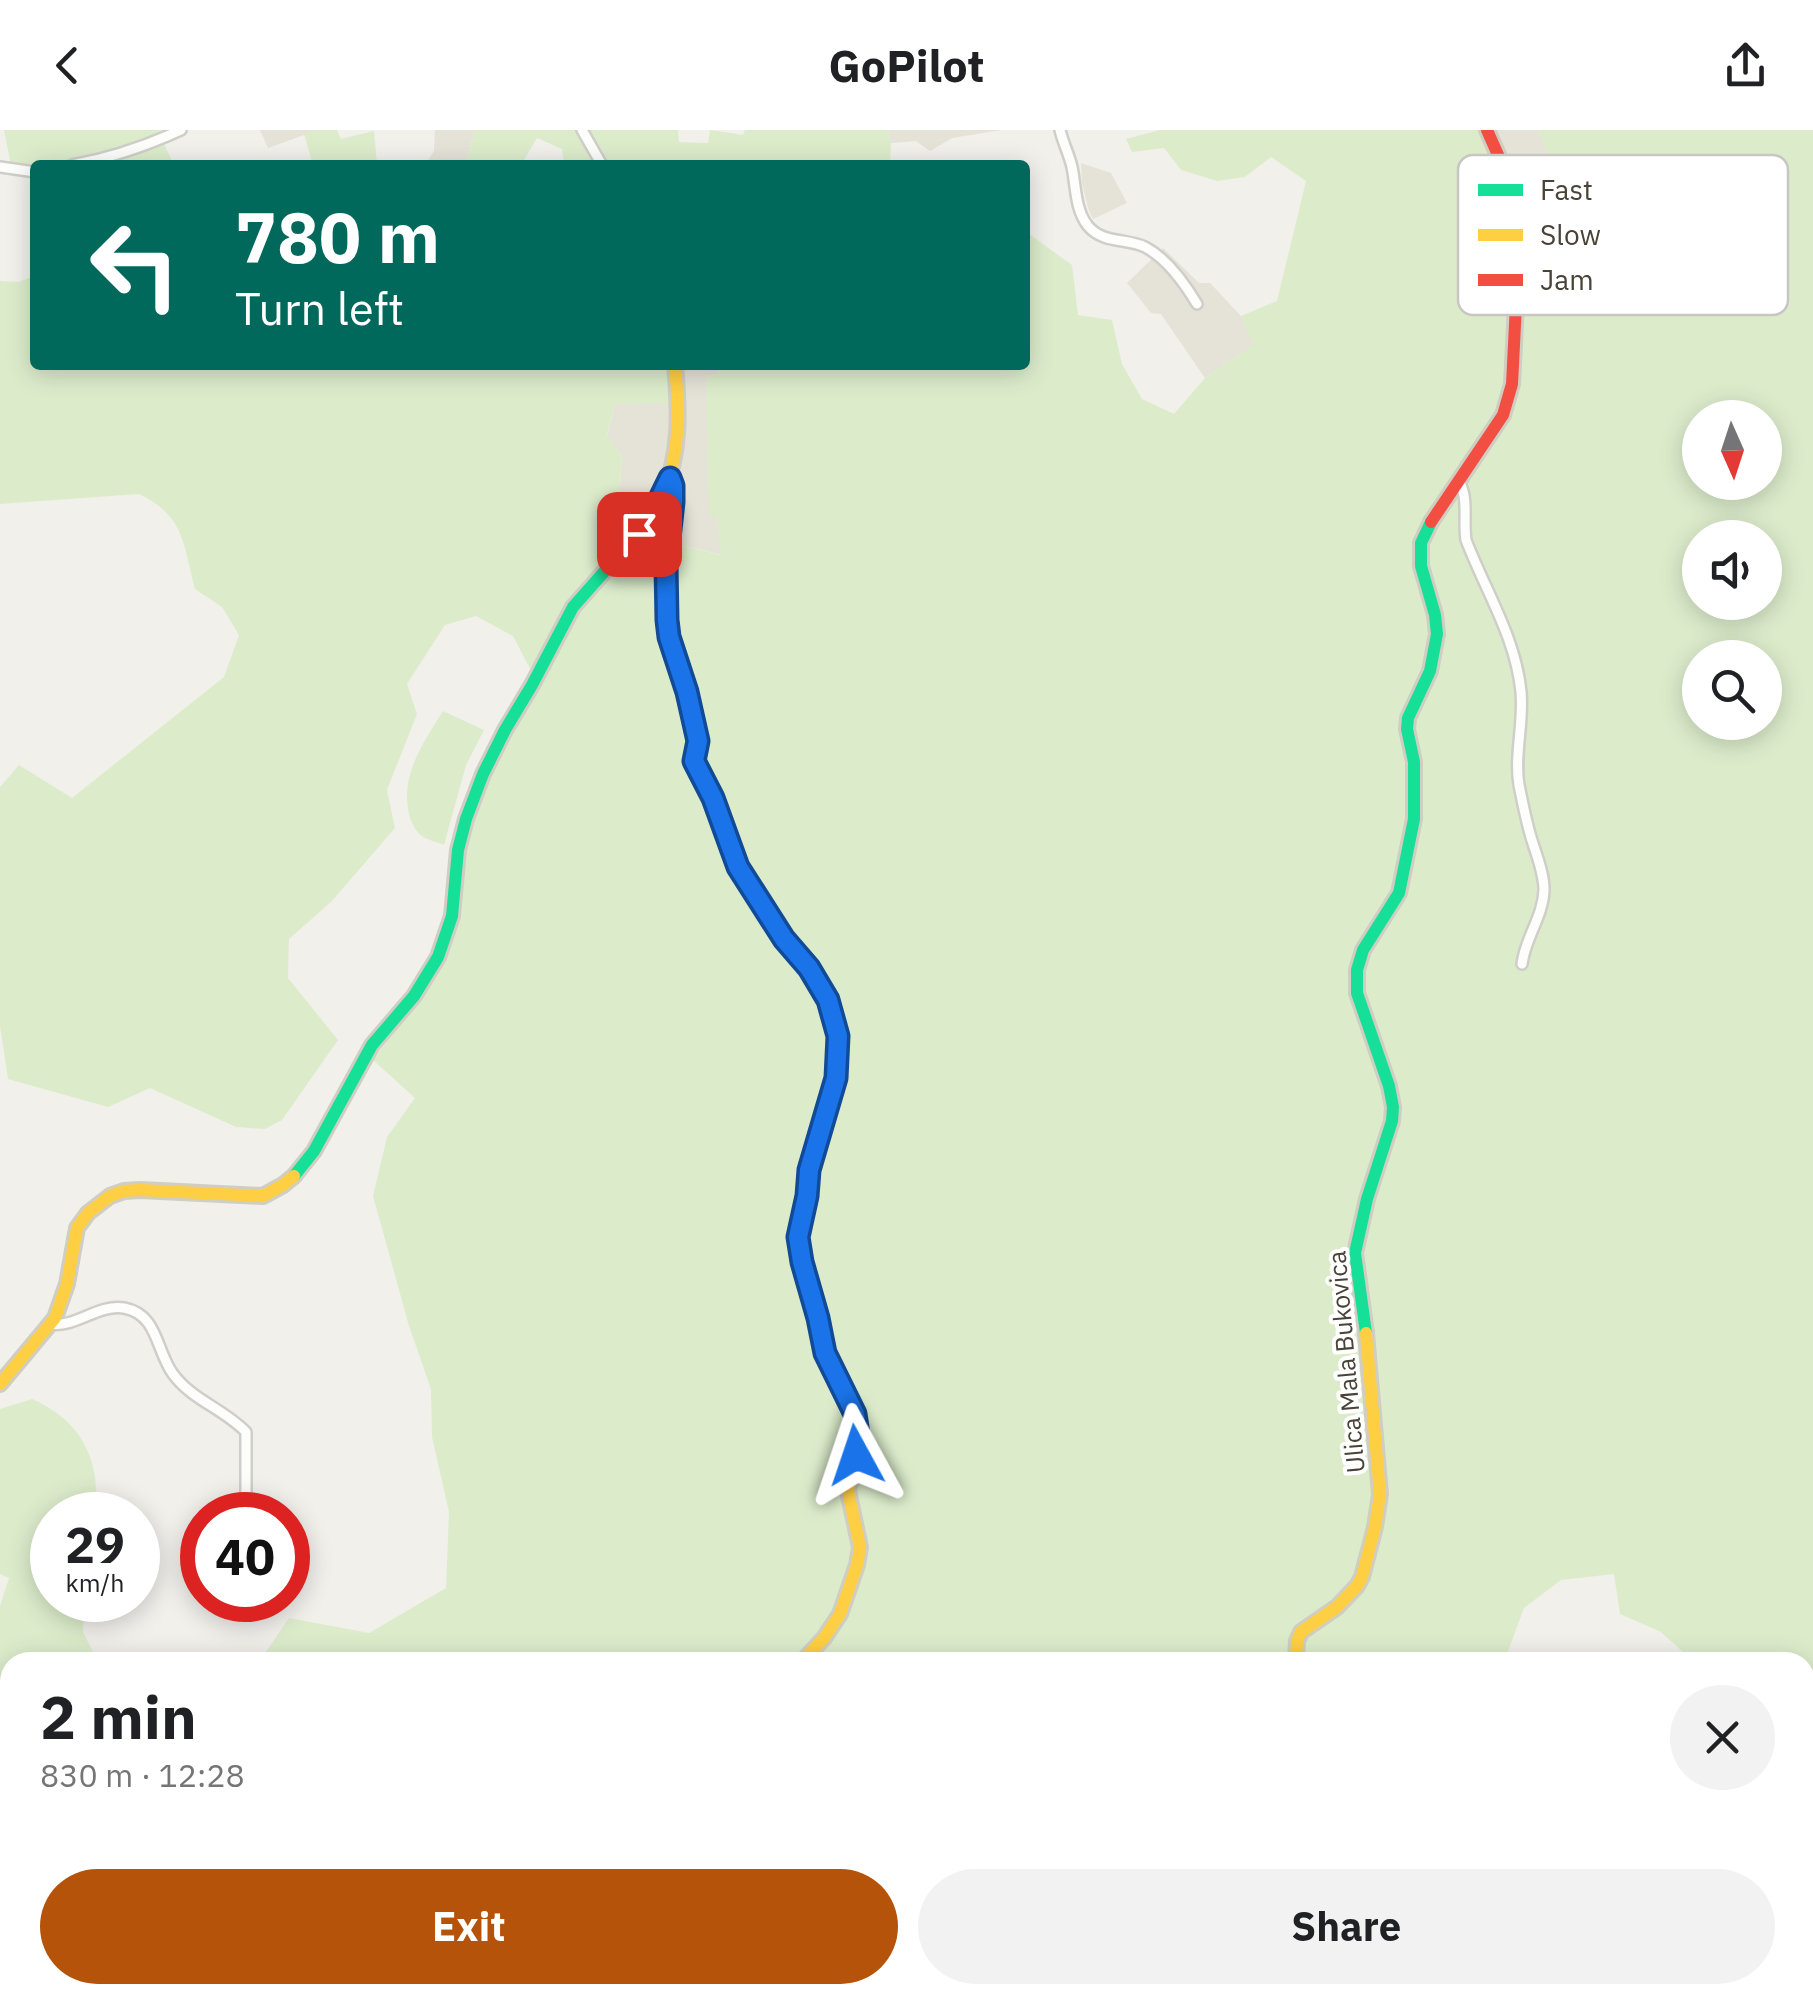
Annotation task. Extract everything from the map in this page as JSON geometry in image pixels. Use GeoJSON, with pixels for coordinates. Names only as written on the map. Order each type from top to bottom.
{"type":"FeatureCollection","features":[{"type":"Feature","properties":{"kind":"street"},"geometry":{"type":"LineString","coordinates":[[97,160],[182,130]]}},
{"type":"Feature","properties":{"kind":"street"},"geometry":{"type":"LineString","coordinates":[[582,130],[599,160]]}},
{"type":"Feature","properties":{"kind":"street"},"geometry":{"type":"LineString","coordinates":[[1060,130],[1078,206],[1091,230],[1100,236],[1145,247],[1158,256],[1197,304]]}},
{"type":"Feature","properties":{"kind":"street","name":"Ulica Mala Bukovica"},"geometry":{"type":"LineString","coordinates":[[1486,130],[1498,155]]}},
{"type":"Feature","properties":{"kind":"street"},"geometry":{"type":"LineString","coordinates":[[0,168],[30,171]]}},
{"type":"Feature","properties":{"kind":"street","name":"Ulica Mala Bukovica"},"geometry":{"type":"LineString","coordinates":[[1296,1652],[1301,1632],[1337,1607],[1358,1586],[1375,1526],[1380,1494],[1355,1253],[1393,1106],[1357,992],[1357,970],[1363,950],[1400,894],[1414,819],[1408,718],[1430,670],[1437,634],[1436,615],[1421,566],[1421,543],[1434,517],[1503,415],[1512,384],[1515,315]]}},
{"type":"Feature","properties":{"kind":"street"},"geometry":{"type":"LineString","coordinates":[[0,1384],[55,1318],[67,1284],[78,1228],[102,1201],[124,1191],[140,1190],[263,1196],[297,1172],[314,1152],[354,1074],[419,988],[442,947],[455,898],[463,826],[505,731],[567,616],[631,545],[651,517],[670,478],[675,455],[675,370]]}},
{"type":"Feature","properties":{"kind":"street"},"geometry":{"type":"LineString","coordinates":[[670,478],[673,502],[666,566],[667,620],[698,741],[694,761],[713,798],[738,867],[828,1000],[838,1036],[836,1078],[809,1170],[798,1237],[825,1353],[855,1414],[858,1446],[848,1492],[860,1547],[858,1566],[840,1614],[811,1652]]}},
{"type":"Feature","properties":{"kind":"street"},"geometry":{"type":"LineString","coordinates":[[1459,481],[1465,497],[1466,540],[1514,651],[1521,688],[1523,720],[1518,780],[1544,891],[1522,964]]}},
{"type":"Feature","properties":{"kind":"street"},"geometry":{"type":"LineString","coordinates":[[50,1324],[65,1325],[112,1307],[133,1310],[148,1322],[176,1378],[246,1432],[246,1492]]}},
{"type":"Feature","properties":{"kind":"shaded area"},"geometry":{"type":"Polygon","coordinates":[[[260,130],[318,130],[268,148],[260,130]]]}},
{"type":"Feature","properties":{"kind":"shaded area"},"geometry":{"type":"Polygon","coordinates":[[[435,130],[475,130],[466,160],[428,160],[434,151],[435,130]]]}},
{"type":"Feature","properties":{"kind":"shaded area"},"geometry":{"type":"Polygon","coordinates":[[[888,130],[1001,130],[952,138],[930,151],[916,141],[891,143],[888,130]]]}},
{"type":"Feature","properties":{"kind":"shaded area"},"geometry":{"type":"Polygon","coordinates":[[[1490,130],[1537,130],[1549,155],[1502,155],[1490,130]]]}},
{"type":"Feature","properties":{"kind":"shaded area"},"geometry":{"type":"Polygon","coordinates":[[[1081,163],[1111,173],[1127,203],[1093,219],[1082,183],[1081,163]]]}},
{"type":"Feature","properties":{"kind":"shaded area"},"geometry":{"type":"Polygon","coordinates":[[[1163,248],[1199,283],[1210,283],[1241,316],[1254,345],[1205,378],[1161,314],[1151,313],[1127,283],[1163,248]]]}},
{"type":"Feature","properties":{"kind":"shaded area"},"geometry":{"type":"Polygon","coordinates":[[[663,370],[717,370],[717,376],[706,375],[722,555],[653,538],[619,502],[622,456],[607,436],[615,404],[663,370]]]}},
{"type":"Feature","properties":{"kind":"green space"},"geometry":{"type":"Polygon","coordinates":[[[4,130],[165,130],[89,156],[30,160],[30,167],[12,170],[4,130]]]}},
{"type":"Feature","properties":{"kind":"green space"},"geometry":{"type":"Polygon","coordinates":[[[337,130],[341,139],[374,131],[377,160],[312,160],[304,134],[337,130]]]}},
{"type":"Feature","properties":{"kind":"green space"},"geometry":{"type":"Polygon","coordinates":[[[475,130],[678,130],[679,142],[708,143],[710,130],[743,135],[745,130],[888,130],[891,143],[890,160],[563,160],[562,149],[537,138],[524,160],[466,160],[475,130]]]}},
{"type":"Feature","properties":{"kind":"green space"},"geometry":{"type":"Polygon","coordinates":[[[1160,130],[1490,130],[1502,155],[1458,155],[1458,315],[1788,315],[1788,155],[1548,155],[1537,130],[1813,130],[1813,1652],[1683,1652],[1661,1632],[1620,1614],[1614,1574],[1561,1580],[1524,1608],[1508,1652],[266,1652],[286,1622],[310,1622],[369,1633],[446,1588],[449,1512],[432,1437],[431,1389],[373,1196],[387,1137],[415,1098],[373,1060],[439,972],[453,907],[457,860],[474,805],[529,705],[537,682],[513,636],[476,616],[445,625],[407,684],[417,714],[387,790],[395,828],[331,902],[289,939],[288,978],[338,1040],[282,1120],[265,1129],[236,1127],[150,1088],[108,1107],[8,1079],[0,1026],[0,787],[19,765],[72,798],[224,677],[239,635],[222,607],[195,589],[174,522],[139,494],[0,504],[0,281],[30,278],[30,370],[670,370],[669,403],[615,404],[607,435],[622,456],[619,502],[653,538],[721,555],[717,518],[709,516],[706,375],[717,376],[717,370],[1030,370],[1030,235],[1072,265],[1078,315],[1112,320],[1122,364],[1142,399],[1174,414],[1205,378],[1253,345],[1241,316],[1277,301],[1306,181],[1271,157],[1245,177],[1217,181],[1181,170],[1164,148],[1132,152],[1126,139],[1160,130]]]}},
{"type":"Feature","properties":{"kind":"green space"},"geometry":{"type":"Polygon","coordinates":[[[164,144],[172,160],[121,160],[164,144]]]}},
{"type":"Feature","properties":{"kind":"green space"},"geometry":{"type":"Polygon","coordinates":[[[443,711],[484,730],[466,765],[444,845],[416,830],[409,816],[407,795],[416,757],[443,711]]]}},
{"type":"Feature","properties":{"kind":"green space"},"geometry":{"type":"Polygon","coordinates":[[[32,1399],[76,1431],[91,1461],[96,1492],[30,1492],[30,1622],[83,1622],[83,1632],[93,1652],[0,1652],[0,1606],[9,1578],[0,1574],[0,1409],[32,1399]]]}},
{"type":"Feature","properties":{"kind":"traffic: fast"},"geometry":{"type":"LineString","coordinates":[[671,479],[667,620],[698,741],[694,761],[713,798],[738,867],[784,939],[809,968],[827,1000],[838,1035],[836,1077],[809,1170],[798,1237],[815,1305]]}},
{"type":"Feature","properties":{"kind":"traffic: fast"},"geometry":{"type":"LineString","coordinates":[[294,1176],[314,1151],[372,1045],[414,996],[438,957],[452,916],[458,850],[466,819],[505,730],[573,607],[642,529],[663,494]]}},
{"type":"Feature","properties":{"kind":"traffic: fast"},"geometry":{"type":"LineString","coordinates":[[1366,1333],[1355,1253],[1393,1107],[1357,993],[1357,970],[1363,950],[1399,893],[1414,819],[1414,762],[1408,718],[1430,671],[1437,634],[1421,566],[1421,543],[1431,522]]}},
{"type":"Feature","properties":{"kind":"traffic: slow"},"geometry":{"type":"LineString","coordinates":[[663,494],[676,446],[675,370]]}},
{"type":"Feature","properties":{"kind":"traffic: slow"},"geometry":{"type":"LineString","coordinates":[[0,1384],[55,1318],[67,1284],[77,1228],[88,1213],[110,1196],[140,1190],[263,1196],[294,1176]]}},
{"type":"Feature","properties":{"kind":"traffic: slow"},"geometry":{"type":"LineString","coordinates":[[811,1652],[840,1614],[860,1547],[848,1491],[857,1446],[855,1414],[825,1353],[815,1305]]}},
{"type":"Feature","properties":{"kind":"traffic: slow"},"geometry":{"type":"LineString","coordinates":[[1296,1652],[1301,1632],[1337,1607],[1357,1586],[1375,1527],[1380,1494],[1366,1333]]}},
{"type":"Feature","properties":{"kind":"traffic: jam"},"geometry":{"type":"LineString","coordinates":[[1487,130],[1498,155]]}},
{"type":"Feature","properties":{"kind":"traffic: jam"},"geometry":{"type":"LineString","coordinates":[[1431,522],[1503,415],[1512,384],[1515,315]]}},
{"type":"Feature","properties":{"kind":"route"},"geometry":{"type":"LineString","coordinates":[[639,534],[670,478],[673,502],[666,566],[667,620],[698,741],[694,761],[713,798],[738,867],[790,948],[809,968],[834,1018],[838,1036],[836,1078],[809,1170],[798,1237],[825,1353],[855,1414],[856,1455]]}}]}
